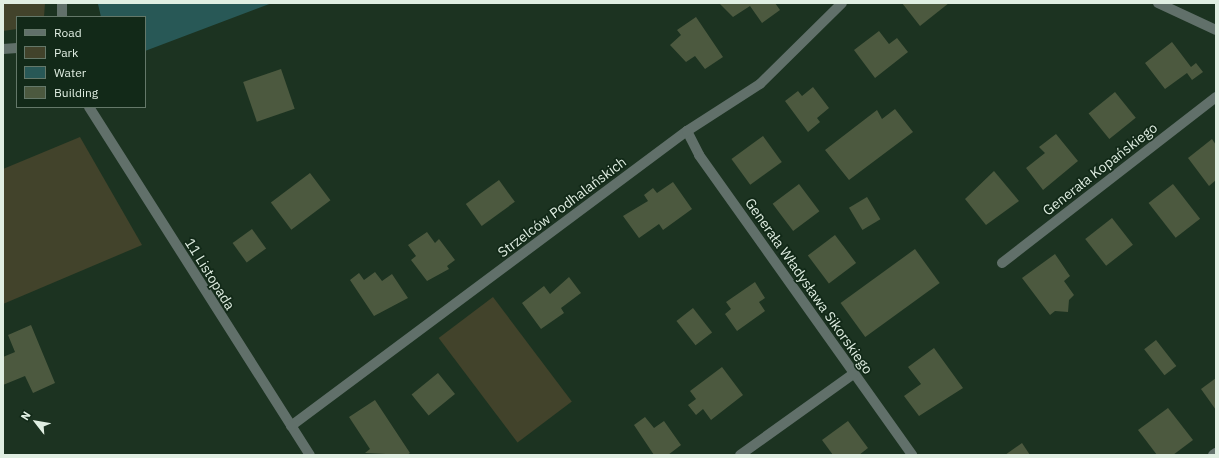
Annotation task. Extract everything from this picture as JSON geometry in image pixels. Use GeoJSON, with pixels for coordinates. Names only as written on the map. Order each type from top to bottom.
{"type":"FeatureCollection","features":[{"type":"Feature","properties":{"kind":"street"},"geometry":{"type":"LineString","coordinates":[[62,3],[62,16]]}},
{"type":"Feature","properties":{"kind":"street","name":"Strzelców Podhalańskich"},"geometry":{"type":"LineString","coordinates":[[291,426],[687,131],[760,84],[842,3]]}},
{"type":"Feature","properties":{"kind":"street"},"geometry":{"type":"LineString","coordinates":[[1158,3],[1216,30]]}},
{"type":"Feature","properties":{"kind":"street"},"geometry":{"type":"LineString","coordinates":[[3,49],[16,48]]}},
{"type":"Feature","properties":{"kind":"street","name":"Generała Kopańskiego"},"geometry":{"type":"LineString","coordinates":[[1002,263],[1216,97]]}},
{"type":"Feature","properties":{"kind":"street","name":"11 Listopada"},"geometry":{"type":"LineString","coordinates":[[90,108],[310,455]]}},
{"type":"Feature","properties":{"kind":"street","name":"Generała Władysława Sikorskiego"},"geometry":{"type":"LineString","coordinates":[[687,131],[699,155],[853,374],[912,455]]}},
{"type":"Feature","properties":{"kind":"street"},"geometry":{"type":"LineString","coordinates":[[740,455],[853,374]]}},
{"type":"Feature","properties":{"kind":"green space"},"geometry":{"type":"Polygon","coordinates":[[[3,3],[45,3],[44,16],[16,16],[16,29],[3,31],[3,3]]]}},
{"type":"Feature","properties":{"kind":"green space"},"geometry":{"type":"Polygon","coordinates":[[[80,137],[142,245],[3,304],[3,169],[80,137]]]}},
{"type":"Feature","properties":{"kind":"green space"},"geometry":{"type":"Polygon","coordinates":[[[493,297],[572,402],[518,443],[439,338],[493,297]]]}},
{"type":"Feature","properties":{"kind":"water"},"geometry":{"type":"Polygon","coordinates":[[[272,3],[146,51],[146,16],[101,16],[98,4],[272,3]]]}},
{"type":"Feature","properties":{"kind":"building"},"geometry":{"type":"Polygon","coordinates":[[[719,3],[775,3],[780,10],[762,23],[750,6],[733,17],[719,3]]]}},
{"type":"Feature","properties":{"kind":"building"},"geometry":{"type":"Polygon","coordinates":[[[902,3],[949,3],[920,26],[902,3]]]}},
{"type":"Feature","properties":{"kind":"building"},"geometry":{"type":"Polygon","coordinates":[[[696,17],[723,57],[705,69],[695,56],[686,62],[670,45],[681,35],[677,30],[696,17]]]}},
{"type":"Feature","properties":{"kind":"building"},"geometry":{"type":"Polygon","coordinates":[[[879,31],[889,44],[897,38],[908,52],[875,78],[854,50],[879,31]]]}},
{"type":"Feature","properties":{"kind":"building"},"geometry":{"type":"Polygon","coordinates":[[[1172,42],[1191,67],[1196,63],[1203,72],[1192,80],[1187,73],[1165,89],[1145,63],[1172,42]]]}},
{"type":"Feature","properties":{"kind":"building"},"geometry":{"type":"Polygon","coordinates":[[[281,69],[295,109],[257,122],[243,82],[281,69]]]}},
{"type":"Feature","properties":{"kind":"building"},"geometry":{"type":"Polygon","coordinates":[[[813,87],[829,108],[817,118],[820,122],[808,132],[785,101],[798,91],[802,96],[813,87]]]}},
{"type":"Feature","properties":{"kind":"building"},"geometry":{"type":"Polygon","coordinates":[[[1115,92],[1136,118],[1109,139],[1089,113],[1115,92]]]}},
{"type":"Feature","properties":{"kind":"building"},"geometry":{"type":"Polygon","coordinates":[[[895,109],[913,132],[849,180],[825,150],[877,110],[882,119],[895,109]]]}},
{"type":"Feature","properties":{"kind":"building"},"geometry":{"type":"Polygon","coordinates":[[[1056,134],[1078,161],[1043,190],[1026,168],[1045,153],[1039,147],[1056,134]]]}},
{"type":"Feature","properties":{"kind":"building"},"geometry":{"type":"Polygon","coordinates":[[[763,136],[782,162],[750,185],[731,159],[763,136]]]}},
{"type":"Feature","properties":{"kind":"building"},"geometry":{"type":"Polygon","coordinates":[[[1212,139],[1216,145],[1216,180],[1209,186],[1188,158],[1212,139]]]}},
{"type":"Feature","properties":{"kind":"building"},"geometry":{"type":"Polygon","coordinates":[[[994,171],[1019,201],[986,225],[965,199],[994,171]]]}},
{"type":"Feature","properties":{"kind":"building"},"geometry":{"type":"Polygon","coordinates":[[[310,173],[330,200],[291,230],[271,202],[310,173]]]}},
{"type":"Feature","properties":{"kind":"building"},"geometry":{"type":"Polygon","coordinates":[[[499,180],[515,202],[482,226],[466,204],[499,180]]]}},
{"type":"Feature","properties":{"kind":"building"},"geometry":{"type":"Polygon","coordinates":[[[673,182],[692,209],[663,230],[659,224],[639,238],[623,216],[648,201],[644,195],[653,188],[657,193],[673,182]]]}},
{"type":"Feature","properties":{"kind":"building"},"geometry":{"type":"Polygon","coordinates":[[[799,184],[819,211],[793,231],[773,204],[799,184]]]}},
{"type":"Feature","properties":{"kind":"building"},"geometry":{"type":"Polygon","coordinates":[[[1173,184],[1200,219],[1176,238],[1149,203],[1173,184]]]}},
{"type":"Feature","properties":{"kind":"building"},"geometry":{"type":"Polygon","coordinates":[[[867,197],[880,219],[862,230],[849,208],[867,197]]]}},
{"type":"Feature","properties":{"kind":"building"},"geometry":{"type":"Polygon","coordinates":[[[1112,218],[1133,245],[1106,266],[1085,239],[1112,218]]]}},
{"type":"Feature","properties":{"kind":"building"},"geometry":{"type":"Polygon","coordinates":[[[252,229],[266,248],[247,263],[233,243],[252,229]]]}},
{"type":"Feature","properties":{"kind":"building"},"geometry":{"type":"Polygon","coordinates":[[[427,232],[435,243],[439,239],[455,260],[447,266],[449,269],[427,281],[411,260],[416,256],[408,245],[427,232]]]}},
{"type":"Feature","properties":{"kind":"building"},"geometry":{"type":"Polygon","coordinates":[[[835,235],[856,263],[829,283],[808,255],[835,235]]]}},
{"type":"Feature","properties":{"kind":"building"},"geometry":{"type":"Polygon","coordinates":[[[915,249],[940,283],[865,337],[841,303],[915,249]]]}},
{"type":"Feature","properties":{"kind":"building"},"geometry":{"type":"Polygon","coordinates":[[[1055,254],[1070,276],[1064,281],[1074,295],[1069,300],[1068,312],[1055,311],[1050,315],[1022,278],[1055,254]]]}},
{"type":"Feature","properties":{"kind":"building"},"geometry":{"type":"Polygon","coordinates":[[[375,272],[382,281],[392,274],[408,298],[374,316],[350,280],[359,273],[364,280],[375,272]]]}},
{"type":"Feature","properties":{"kind":"building"},"geometry":{"type":"Polygon","coordinates":[[[569,277],[581,293],[561,308],[564,313],[541,329],[522,303],[544,286],[550,294],[569,277]]]}},
{"type":"Feature","properties":{"kind":"building"},"geometry":{"type":"Polygon","coordinates":[[[755,282],[765,298],[759,302],[765,311],[737,331],[725,314],[731,309],[726,302],[755,282]]]}},
{"type":"Feature","properties":{"kind":"building"},"geometry":{"type":"Polygon","coordinates":[[[693,308],[712,332],[696,345],[676,321],[693,308]]]}},
{"type":"Feature","properties":{"kind":"building"},"geometry":{"type":"Polygon","coordinates":[[[31,325],[55,383],[33,393],[25,376],[3,385],[3,357],[15,352],[8,335],[31,325]]]}},
{"type":"Feature","properties":{"kind":"building"},"geometry":{"type":"Polygon","coordinates":[[[1156,340],[1176,366],[1164,375],[1144,349],[1156,340]]]}},
{"type":"Feature","properties":{"kind":"building"},"geometry":{"type":"Polygon","coordinates":[[[934,348],[963,388],[919,416],[904,396],[921,384],[908,367],[934,348]]]}},
{"type":"Feature","properties":{"kind":"building"},"geometry":{"type":"Polygon","coordinates":[[[722,367],[743,395],[711,420],[703,409],[696,415],[688,405],[696,399],[690,391],[722,367]]]}},
{"type":"Feature","properties":{"kind":"building"},"geometry":{"type":"Polygon","coordinates":[[[438,373],[455,394],[429,415],[412,394],[438,373]]]}},
{"type":"Feature","properties":{"kind":"building"},"geometry":{"type":"Polygon","coordinates":[[[1216,378],[1216,410],[1201,389],[1216,378]]]}},
{"type":"Feature","properties":{"kind":"building"},"geometry":{"type":"Polygon","coordinates":[[[375,400],[410,453],[407,455],[365,453],[370,449],[349,417],[375,400]]]}},
{"type":"Feature","properties":{"kind":"building"},"geometry":{"type":"Polygon","coordinates":[[[1168,408],[1193,440],[1173,455],[1157,455],[1138,430],[1168,408]]]}},
{"type":"Feature","properties":{"kind":"building"},"geometry":{"type":"Polygon","coordinates":[[[645,417],[654,428],[664,421],[681,445],[668,455],[654,455],[634,425],[645,417]]]}},
{"type":"Feature","properties":{"kind":"building"},"geometry":{"type":"Polygon","coordinates":[[[848,421],[868,448],[859,455],[833,455],[822,440],[848,421]]]}},
{"type":"Feature","properties":{"kind":"building"},"geometry":{"type":"Polygon","coordinates":[[[1022,443],[1030,455],[1005,455],[1022,443]]]}}]}
